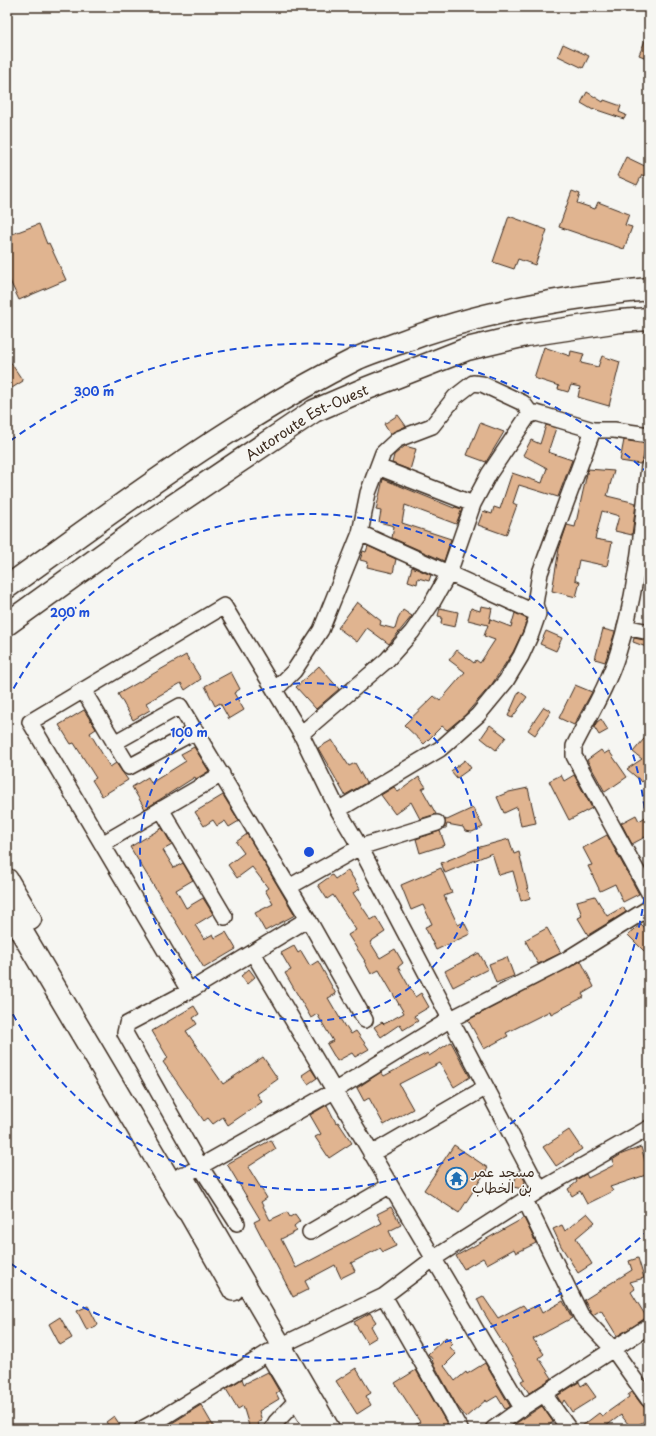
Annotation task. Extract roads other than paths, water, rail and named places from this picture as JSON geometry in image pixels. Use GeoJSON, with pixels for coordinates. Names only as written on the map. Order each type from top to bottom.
{"type":"FeatureCollection","features":[{"type":"Feature","properties":{"kind":"highway","name":"Autoroute Est-Ouest"},"geometry":{"type":"LineString","coordinates":[[7,588],[173,468],[272,406],[359,358],[438,328],[524,307],[601,294],[649,289]]}},
{"type":"Feature","properties":{"kind":"highway","name":"Autoroute Est-Ouest"},"geometry":{"type":"LineString","coordinates":[[7,624],[140,528],[314,411],[365,388],[466,349],[526,335],[620,321],[649,319]]}},
{"type":"Feature","properties":{"kind":"highway"},"geometry":{"type":"LineString","coordinates":[[7,880],[192,1171]]}},
{"type":"Feature","properties":{"kind":"highway"},"geometry":{"type":"LineString","coordinates":[[7,907],[186,1209]]}},
{"type":"Feature","properties":{"kind":"main road"},"geometry":{"type":"LineString","coordinates":[[192,1171],[275,1349],[297,1400],[315,1429]]}},
{"type":"Feature","properties":{"kind":"main road"},"geometry":{"type":"LineString","coordinates":[[186,1209],[275,1349],[330,1429]]}},
{"type":"Feature","properties":{"kind":"street"},"geometry":{"type":"LineString","coordinates":[[275,690],[294,671],[322,630],[360,533],[368,493],[383,453],[398,439],[432,426],[455,397],[473,384],[482,384],[523,403],[531,414]]}},
{"type":"Feature","properties":{"kind":"street"},"geometry":{"type":"LineString","coordinates":[[301,734],[387,660],[412,632],[450,573],[473,504],[489,474],[531,414],[536,413],[593,430],[614,430],[649,435]]}},
{"type":"Feature","properties":{"kind":"street"},"geometry":{"type":"LineString","coordinates":[[338,810],[440,749],[478,715],[510,675],[521,656],[538,614],[535,604],[540,574],[593,430]]}},
{"type":"Feature","properties":{"kind":"street"},"geometry":{"type":"LineString","coordinates":[[649,466],[646,520],[625,627],[615,660],[574,746],[574,756],[649,894]]}},
{"type":"Feature","properties":{"kind":"street"},"geometry":{"type":"LineString","coordinates":[[378,467],[473,504]]}},
{"type":"Feature","properties":{"kind":"street"},"geometry":{"type":"LineString","coordinates":[[360,533],[538,614]]}},
{"type":"Feature","properties":{"kind":"street"},"geometry":{"type":"LineString","coordinates":[[189,991],[30,722],[224,606],[301,734],[338,810],[360,847],[449,1020],[540,1190]]}},
{"type":"Feature","properties":{"kind":"street"},"geometry":{"type":"LineString","coordinates":[[625,627],[649,632]]}},
{"type":"Feature","properties":{"kind":"street"},"geometry":{"type":"LineString","coordinates":[[83,690],[129,767],[196,731]]}},
{"type":"Feature","properties":{"kind":"street"},"geometry":{"type":"LineString","coordinates":[[114,743],[180,706],[308,919],[365,1020]]}},
{"type":"Feature","properties":{"kind":"street"},"geometry":{"type":"LineString","coordinates":[[102,844],[222,774]]}},
{"type":"Feature","properties":{"kind":"street"},"geometry":{"type":"LineString","coordinates":[[161,809],[225,917]]}},
{"type":"Feature","properties":{"kind":"street"},"geometry":{"type":"LineString","coordinates":[[289,887],[360,847],[437,823]]}},
{"type":"Feature","properties":{"kind":"street"},"geometry":{"type":"LineString","coordinates":[[192,1171],[334,1091],[449,1020],[564,961],[649,908]]}},
{"type":"Feature","properties":{"kind":"street"},"geometry":{"type":"LineString","coordinates":[[237,1223],[192,1171],[125,1033],[127,1024],[189,991],[308,919]]}},
{"type":"Feature","properties":{"kind":"street"},"geometry":{"type":"LineString","coordinates":[[253,953],[432,1259],[522,1408]]}},
{"type":"Feature","properties":{"kind":"street"},"geometry":{"type":"LineString","coordinates":[[370,1154],[485,1088]]}},
{"type":"Feature","properties":{"kind":"street"},"geometry":{"type":"LineString","coordinates":[[142,1429],[275,1349],[384,1296],[432,1259],[540,1190],[649,1128]]}},
{"type":"Feature","properties":{"kind":"street"},"geometry":{"type":"LineString","coordinates":[[310,1232],[389,1186]]}},
{"type":"Feature","properties":{"kind":"street"},"geometry":{"type":"LineString","coordinates":[[525,1200],[581,1315],[613,1349],[649,1400]]}},
{"type":"Feature","properties":{"kind":"street"},"geometry":{"type":"LineString","coordinates":[[384,1296],[460,1429]]}},
{"type":"Feature","properties":{"kind":"street"},"geometry":{"type":"LineString","coordinates":[[493,1429],[522,1408],[649,1326]]}},
{"type":"Feature","properties":{"kind":"street"},"geometry":{"type":"LineString","coordinates":[[544,1394],[569,1429]]}},
{"type":"Feature","properties":{"kind":"street"},"geometry":{"type":"LineString","coordinates":[[272,1429],[276,1422],[297,1400]]}},
{"type":"Feature","properties":{"kind":"place","name":"مسجد عمر بن الخطاب"},"geometry":{"type":"Point","coordinates":[457,1179]}}]}
